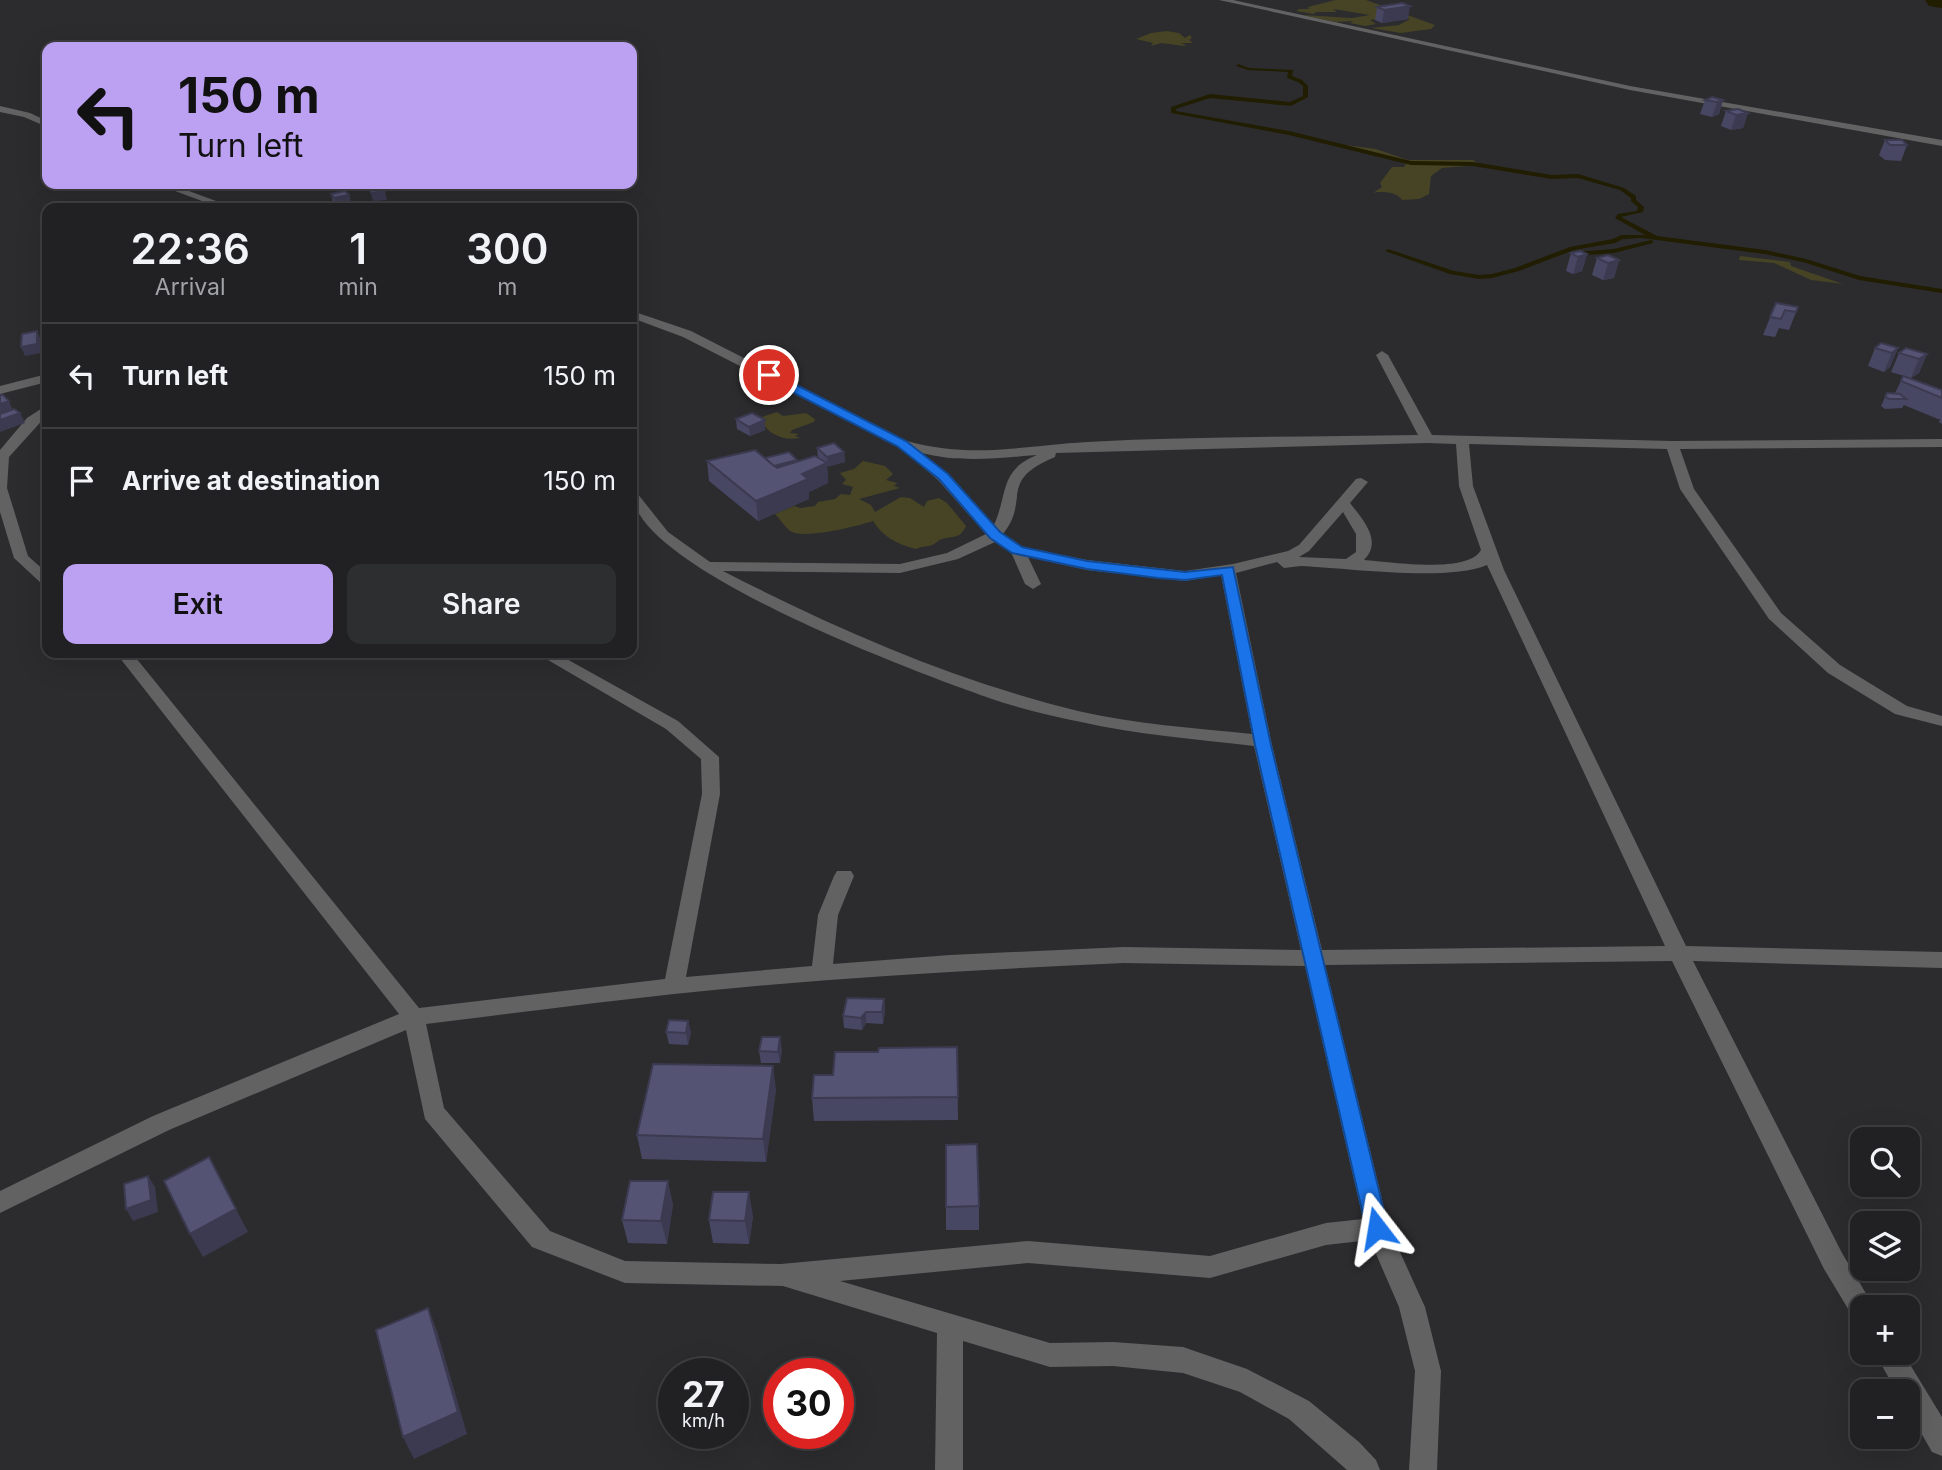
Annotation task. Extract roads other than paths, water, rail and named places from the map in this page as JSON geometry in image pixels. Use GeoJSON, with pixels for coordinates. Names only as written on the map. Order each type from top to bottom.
{"type":"FeatureCollection","features":[{"type":"Feature","properties":{"kind":"street"},"geometry":{"type":"LineString","coordinates":[[1223,0],[1630,88],[1942,143]]}},
{"type":"Feature","properties":{"kind":"street"},"geometry":{"type":"LineString","coordinates":[[0,109],[27,115],[42,122]]}},
{"type":"Feature","properties":{"kind":"street"},"geometry":{"type":"LineString","coordinates":[[173,189],[204,203]]}},
{"type":"Feature","properties":{"kind":"street"},"geometry":{"type":"LineString","coordinates":[[194,198],[212,203]]}},
{"type":"Feature","properties":{"kind":"street"},"geometry":{"type":"LineString","coordinates":[[637,316],[687,334],[902,444],[943,477],[995,535],[1017,550],[1087,565],[1185,576],[1301,561],[1424,568],[1469,567],[1483,561],[1489,550]]}},
{"type":"Feature","properties":{"kind":"street"},"geometry":{"type":"LineString","coordinates":[[1382,355],[1427,439]]}},
{"type":"Feature","properties":{"kind":"street"},"geometry":{"type":"LineString","coordinates":[[0,390],[42,378]]}},
{"type":"Feature","properties":{"kind":"street"},"geometry":{"type":"LineString","coordinates":[[42,413],[2,456],[0,488],[22,558],[42,576]]}},
{"type":"Feature","properties":{"kind":"street"},"geometry":{"type":"LineString","coordinates":[[902,444],[940,454],[977,456],[1087,446],[1427,439],[1672,445],[1942,443]]}},
{"type":"Feature","properties":{"kind":"street"},"geometry":{"type":"LineString","coordinates":[[1462,439],[1466,486],[1496,570],[1679,954],[1833,1261],[1854,1295]]}},
{"type":"Feature","properties":{"kind":"street"},"geometry":{"type":"LineString","coordinates":[[1672,445],[1687,489],[1775,616],[1834,668],[1901,710],[1942,721]]}},
{"type":"Feature","properties":{"kind":"street"},"geometry":{"type":"LineString","coordinates":[[708,566],[906,568],[964,551],[995,535],[1002,523],[1012,481],[1021,470],[1041,458],[1087,446]]}},
{"type":"Feature","properties":{"kind":"street"},"geometry":{"type":"LineString","coordinates":[[1228,570],[1293,554],[1304,548],[1361,482]]}},
{"type":"Feature","properties":{"kind":"street"},"geometry":{"type":"LineString","coordinates":[[637,502],[663,535],[708,566],[793,613],[997,695],[1094,719],[1262,741]]}},
{"type":"Feature","properties":{"kind":"street"},"geometry":{"type":"LineString","coordinates":[[1343,503],[1358,524],[1365,546],[1363,553],[1349,564]]}},
{"type":"Feature","properties":{"kind":"street"},"geometry":{"type":"LineString","coordinates":[[1365,546],[1388,560],[1424,568]]}},
{"type":"Feature","properties":{"kind":"street"},"geometry":{"type":"LineString","coordinates":[[1017,550],[1033,584]]}},
{"type":"Feature","properties":{"kind":"street"},"geometry":{"type":"LineString","coordinates":[[1228,570],[1262,741],[1377,1228],[1412,1307],[1428,1371],[1423,1470]]}},
{"type":"Feature","properties":{"kind":"street"},"geometry":{"type":"LineString","coordinates":[[128,658],[414,1017],[433,1112],[541,1239],[625,1272],[781,1275],[1028,1252],[1210,1267],[1326,1234],[1377,1228]]}},
{"type":"Feature","properties":{"kind":"street"},"geometry":{"type":"LineString","coordinates":[[553,658],[672,725],[710,757],[711,794],[674,986]]}},
{"type":"Feature","properties":{"kind":"street"},"geometry":{"type":"LineString","coordinates":[[822,973],[828,915],[844,876]]}},
{"type":"Feature","properties":{"kind":"street"},"geometry":{"type":"LineString","coordinates":[[0,1203],[161,1123],[414,1017],[674,986],[822,973],[950,963],[1124,955],[1312,958],[1679,954],[1942,960]]}},
{"type":"Feature","properties":{"kind":"street"},"geometry":{"type":"LineString","coordinates":[[781,1275],[1051,1355],[1113,1354],[1183,1360],[1247,1382],[1299,1410],[1366,1470]]}},
{"type":"Feature","properties":{"kind":"street"},"geometry":{"type":"LineString","coordinates":[[949,1470],[950,1325]]}},
{"type":"Feature","properties":{"kind":"street"},"geometry":{"type":"LineString","coordinates":[[1895,1365],[1942,1442]]}},
{"type":"Feature","properties":{"kind":"waterway"},"geometry":{"type":"LineString","coordinates":[[1238,65],[1248,69],[1291,71],[1289,77],[1306,86],[1305,97],[1291,104],[1210,96],[1173,108],[1173,112],[1289,133],[1411,163],[1473,164],[1552,177],[1578,176],[1622,189],[1634,197],[1633,200],[1641,207],[1640,212],[1620,215],[1618,218],[1654,237]]}},
{"type":"Feature","properties":{"kind":"waterway"},"geometry":{"type":"LineString","coordinates":[[1388,251],[1452,272],[1479,277],[1517,270],[1572,248],[1615,241],[1621,237],[1641,236],[1765,252],[1804,260],[1859,278],[1942,291]]}},
{"type":"Feature","properties":{"kind":"waterway"},"geometry":{"type":"LineString","coordinates":[[1574,254],[1614,251],[1651,242]]}}]}
